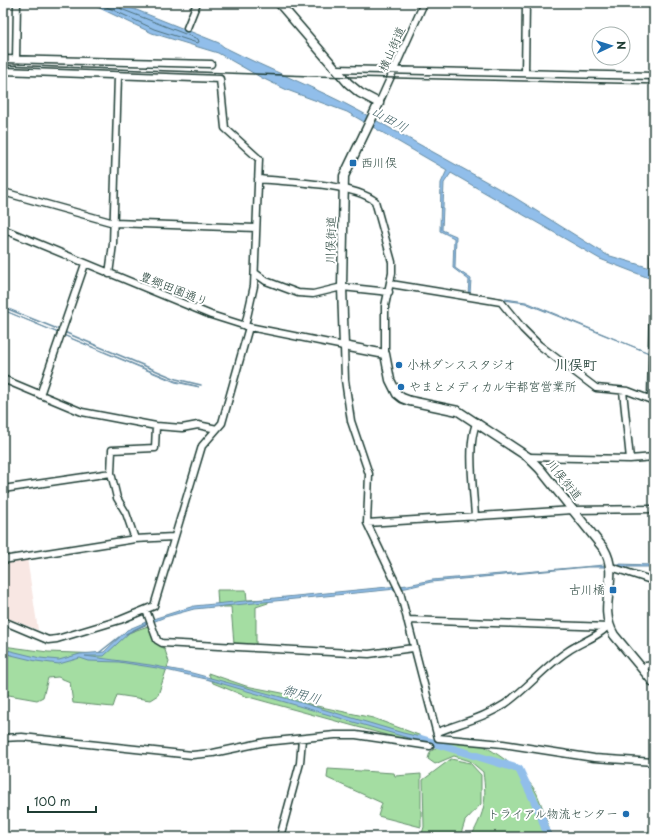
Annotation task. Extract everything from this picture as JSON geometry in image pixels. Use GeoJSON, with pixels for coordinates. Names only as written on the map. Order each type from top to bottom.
{"type":"FeatureCollection","features":[{"type":"Feature","properties":{"kind":"main road"},"geometry":{"type":"LineString","coordinates":[[279,3],[353,88],[377,107]]}},
{"type":"Feature","properties":{"kind":"main road","name":"川俣街道"},"geometry":{"type":"LineString","coordinates":[[344,346],[342,287],[345,172],[377,107]]}},
{"type":"Feature","properties":{"kind":"main road"},"geometry":{"type":"LineString","coordinates":[[344,346],[385,354]]}},
{"type":"Feature","properties":{"kind":"main road","name":"川俣街道"},"geometry":{"type":"LineString","coordinates":[[385,354],[392,388],[402,398],[452,409],[477,422],[528,457],[573,510],[604,549],[610,559],[611,567],[606,614],[608,627]]}},
{"type":"Feature","properties":{"kind":"main road"},"geometry":{"type":"LineString","coordinates":[[608,627],[654,683]]}},
{"type":"Feature","properties":{"kind":"street"},"geometry":{"type":"LineString","coordinates":[[16,60],[17,3]]}},
{"type":"Feature","properties":{"kind":"street"},"geometry":{"type":"LineString","coordinates":[[188,28],[197,3]]}},
{"type":"Feature","properties":{"kind":"street","name":"横山街道"},"geometry":{"type":"LineString","coordinates":[[377,107],[424,3]]}},
{"type":"Feature","properties":{"kind":"street"},"geometry":{"type":"LineString","coordinates":[[525,73],[526,3]]}},
{"type":"Feature","properties":{"kind":"street"},"geometry":{"type":"LineString","coordinates":[[3,59],[211,64]]}},
{"type":"Feature","properties":{"kind":"street"},"geometry":{"type":"LineString","coordinates":[[336,69],[654,76]]}},
{"type":"Feature","properties":{"kind":"street"},"geometry":{"type":"LineString","coordinates":[[3,71],[220,79],[225,128],[259,160],[255,273],[247,326],[222,423],[202,446],[173,537],[154,606],[120,620],[48,640],[3,621]]}},
{"type":"Feature","properties":{"kind":"street"},"geometry":{"type":"LineString","coordinates":[[109,274],[114,223],[118,76]]}},
{"type":"Feature","properties":{"kind":"street"},"geometry":{"type":"LineString","coordinates":[[258,179],[345,189]]}},
{"type":"Feature","properties":{"kind":"street","name":"川俣街道"},"geometry":{"type":"LineString","coordinates":[[345,189],[370,198],[375,202],[392,262],[391,284],[384,318],[385,354]]}},
{"type":"Feature","properties":{"kind":"street"},"geometry":{"type":"LineString","coordinates":[[3,192],[114,223],[256,228]]}},
{"type":"Feature","properties":{"kind":"street","name":"豊郷田園通り"},"geometry":{"type":"LineString","coordinates":[[3,229],[182,304],[247,326],[344,346]]}},
{"type":"Feature","properties":{"kind":"street"},"geometry":{"type":"LineString","coordinates":[[391,284],[501,302],[522,329],[539,345],[596,388],[623,391],[653,400],[654,255]]}},
{"type":"Feature","properties":{"kind":"street"},"geometry":{"type":"LineString","coordinates":[[40,394],[85,264]]}},
{"type":"Feature","properties":{"kind":"street"},"geometry":{"type":"LineString","coordinates":[[255,273],[266,281],[298,293],[313,294],[342,287],[389,292]]}},
{"type":"Feature","properties":{"kind":"street"},"geometry":{"type":"LineString","coordinates":[[344,346],[345,380],[351,421],[369,474],[367,523],[400,592],[413,648],[438,732],[438,738],[503,744],[594,758],[654,762]]}},
{"type":"Feature","properties":{"kind":"street"},"geometry":{"type":"LineString","coordinates":[[3,379],[82,412],[156,426],[182,428],[198,425],[217,429]]}},
{"type":"Feature","properties":{"kind":"street"},"geometry":{"type":"LineString","coordinates":[[623,391],[630,459]]}},
{"type":"Feature","properties":{"kind":"street"},"geometry":{"type":"LineString","coordinates":[[475,516],[472,444],[477,422]]}},
{"type":"Feature","properties":{"kind":"street"},"geometry":{"type":"LineString","coordinates":[[135,539],[126,513],[117,498],[111,472],[112,450],[155,448],[156,426]]}},
{"type":"Feature","properties":{"kind":"street"},"geometry":{"type":"LineString","coordinates":[[528,457],[630,459],[654,457]]}},
{"type":"Feature","properties":{"kind":"street"},"geometry":{"type":"LineString","coordinates":[[3,489],[111,472]]}},
{"type":"Feature","properties":{"kind":"street"},"geometry":{"type":"LineString","coordinates":[[367,523],[573,510],[654,509]]}},
{"type":"Feature","properties":{"kind":"street"},"geometry":{"type":"LineString","coordinates":[[3,560],[135,539],[173,537]]}},
{"type":"Feature","properties":{"kind":"street"},"geometry":{"type":"LineString","coordinates":[[611,567],[654,581]]}},
{"type":"Feature","properties":{"kind":"street"},"geometry":{"type":"LineString","coordinates":[[146,610],[157,640],[162,643],[369,654],[413,648]]}},
{"type":"Feature","properties":{"kind":"street"},"geometry":{"type":"LineString","coordinates":[[407,620],[608,627]]}},
{"type":"Feature","properties":{"kind":"street"},"geometry":{"type":"LineString","coordinates":[[438,732],[483,717],[505,704],[563,655],[588,641],[608,627]]}},
{"type":"Feature","properties":{"kind":"street"},"geometry":{"type":"LineString","coordinates":[[642,669],[646,666],[654,666]]}},
{"type":"Feature","properties":{"kind":"street"},"geometry":{"type":"LineString","coordinates":[[3,738],[22,737],[192,755],[213,753],[265,742],[335,735],[356,735],[430,746]]}},
{"type":"Feature","properties":{"kind":"street"},"geometry":{"type":"LineString","coordinates":[[280,837],[300,763],[302,739]]}},
{"type":"Feature","properties":{"kind":"shaded area"},"geometry":{"type":"Polygon","coordinates":[[[27,558],[38,630],[3,616],[3,561],[27,558]]]}},
{"type":"Feature","properties":{"kind":"green space"},"geometry":{"type":"Polygon","coordinates":[[[217,590],[246,590],[247,600],[268,599],[268,603],[256,607],[256,646],[234,644],[231,607],[218,607],[217,590]]]}},
{"type":"Feature","properties":{"kind":"green space"},"geometry":{"type":"Polygon","coordinates":[[[148,626],[165,650],[169,662],[158,695],[150,700],[117,695],[113,707],[73,703],[70,682],[58,677],[48,678],[43,697],[37,700],[3,694],[3,646],[48,652],[104,654],[128,633],[148,626]]]}},
{"type":"Feature","properties":{"kind":"green space"},"geometry":{"type":"Polygon","coordinates":[[[208,673],[246,686],[282,693],[312,705],[373,718],[424,737],[422,744],[245,696],[213,683],[208,673]]]}},
{"type":"Feature","properties":{"kind":"green space"},"geometry":{"type":"Polygon","coordinates":[[[450,738],[462,738],[482,745],[515,768],[532,786],[537,794],[552,837],[471,837],[484,806],[485,791],[483,772],[470,761],[454,756],[435,764],[428,759],[430,752],[450,738]]]}},
{"type":"Feature","properties":{"kind":"green space"},"geometry":{"type":"Polygon","coordinates":[[[451,759],[470,763],[481,775],[481,804],[465,821],[460,837],[421,837],[424,827],[423,780],[451,759]]]}},
{"type":"Feature","properties":{"kind":"green space"},"geometry":{"type":"Polygon","coordinates":[[[328,769],[394,773],[395,776],[421,774],[421,827],[378,816],[382,803],[327,778],[328,769]]]}},
{"type":"Feature","properties":{"kind":"water"},"geometry":{"type":"Polygon","coordinates":[[[89,3],[119,3],[219,43],[224,47],[361,112],[514,197],[607,255],[654,269],[654,280],[600,259],[451,173],[444,183],[442,230],[456,236],[455,268],[471,279],[470,294],[526,302],[649,353],[525,303],[468,295],[469,280],[453,268],[454,238],[440,231],[441,183],[447,170],[347,112],[287,90],[262,78],[218,53],[152,33],[89,3]]]}},
{"type":"Feature","properties":{"kind":"water"},"geometry":{"type":"Polygon","coordinates":[[[3,310],[175,381],[199,387],[175,382],[3,310]]]}},
{"type":"Feature","properties":{"kind":"water"},"geometry":{"type":"Polygon","coordinates":[[[616,564],[654,565],[654,567],[587,567],[431,582],[406,588],[194,609],[165,617],[131,631],[104,656],[85,656],[150,665],[192,673],[292,700],[403,733],[433,740],[429,744],[206,679],[157,668],[119,662],[89,661],[80,658],[59,664],[36,661],[3,653],[3,649],[40,658],[59,660],[80,654],[104,652],[127,630],[153,619],[194,606],[408,585],[432,580],[616,564]]]}},
{"type":"Feature","properties":{"kind":"waterway"},"geometry":{"type":"LineString","coordinates":[[3,307],[60,330]]}},
{"type":"Feature","properties":{"kind":"waterway"},"geometry":{"type":"LineString","coordinates":[[64,332],[176,379],[201,385]]}},
{"type":"Feature","properties":{"kind":"waterway"},"geometry":{"type":"LineString","coordinates":[[126,634],[146,624]]}},
{"type":"Feature","properties":{"kind":"waterway"},"geometry":{"type":"LineString","coordinates":[[100,652],[119,637]]}},
{"type":"Feature","properties":{"kind":"waterway","name":"御用川"},"geometry":{"type":"LineString","coordinates":[[421,739],[519,769],[540,813],[548,837]]}},
{"type":"Feature","properties":{"kind":"railway"},"geometry":{"type":"LineString","coordinates":[[3,65],[311,76],[654,84]]}},
{"type":"Feature","properties":{"kind":"place","name":"西川俣"},"geometry":{"type":"Point","coordinates":[353,163]}},
{"type":"Feature","properties":{"kind":"place","name":"小林ダンススタジオ"},"geometry":{"type":"Point","coordinates":[399,365]}},
{"type":"Feature","properties":{"kind":"place","name":"やまとメディカル宇都宮営業所"},"geometry":{"type":"Point","coordinates":[401,387]}},
{"type":"Feature","properties":{"kind":"place","name":"古川橋"},"geometry":{"type":"Point","coordinates":[613,590]}},
{"type":"Feature","properties":{"kind":"place","name":"トライアル物流センター"},"geometry":{"type":"Point","coordinates":[626,814]}},
{"type":"Feature","properties":{"kind":"district","name":"川俣町"},"geometry":{"type":"Point","coordinates":[576,365]}},
{"type":"Feature","properties":{"kind":"water label","name":"山田川"},"geometry":{"type":"Point","coordinates":[390,119]}}]}
